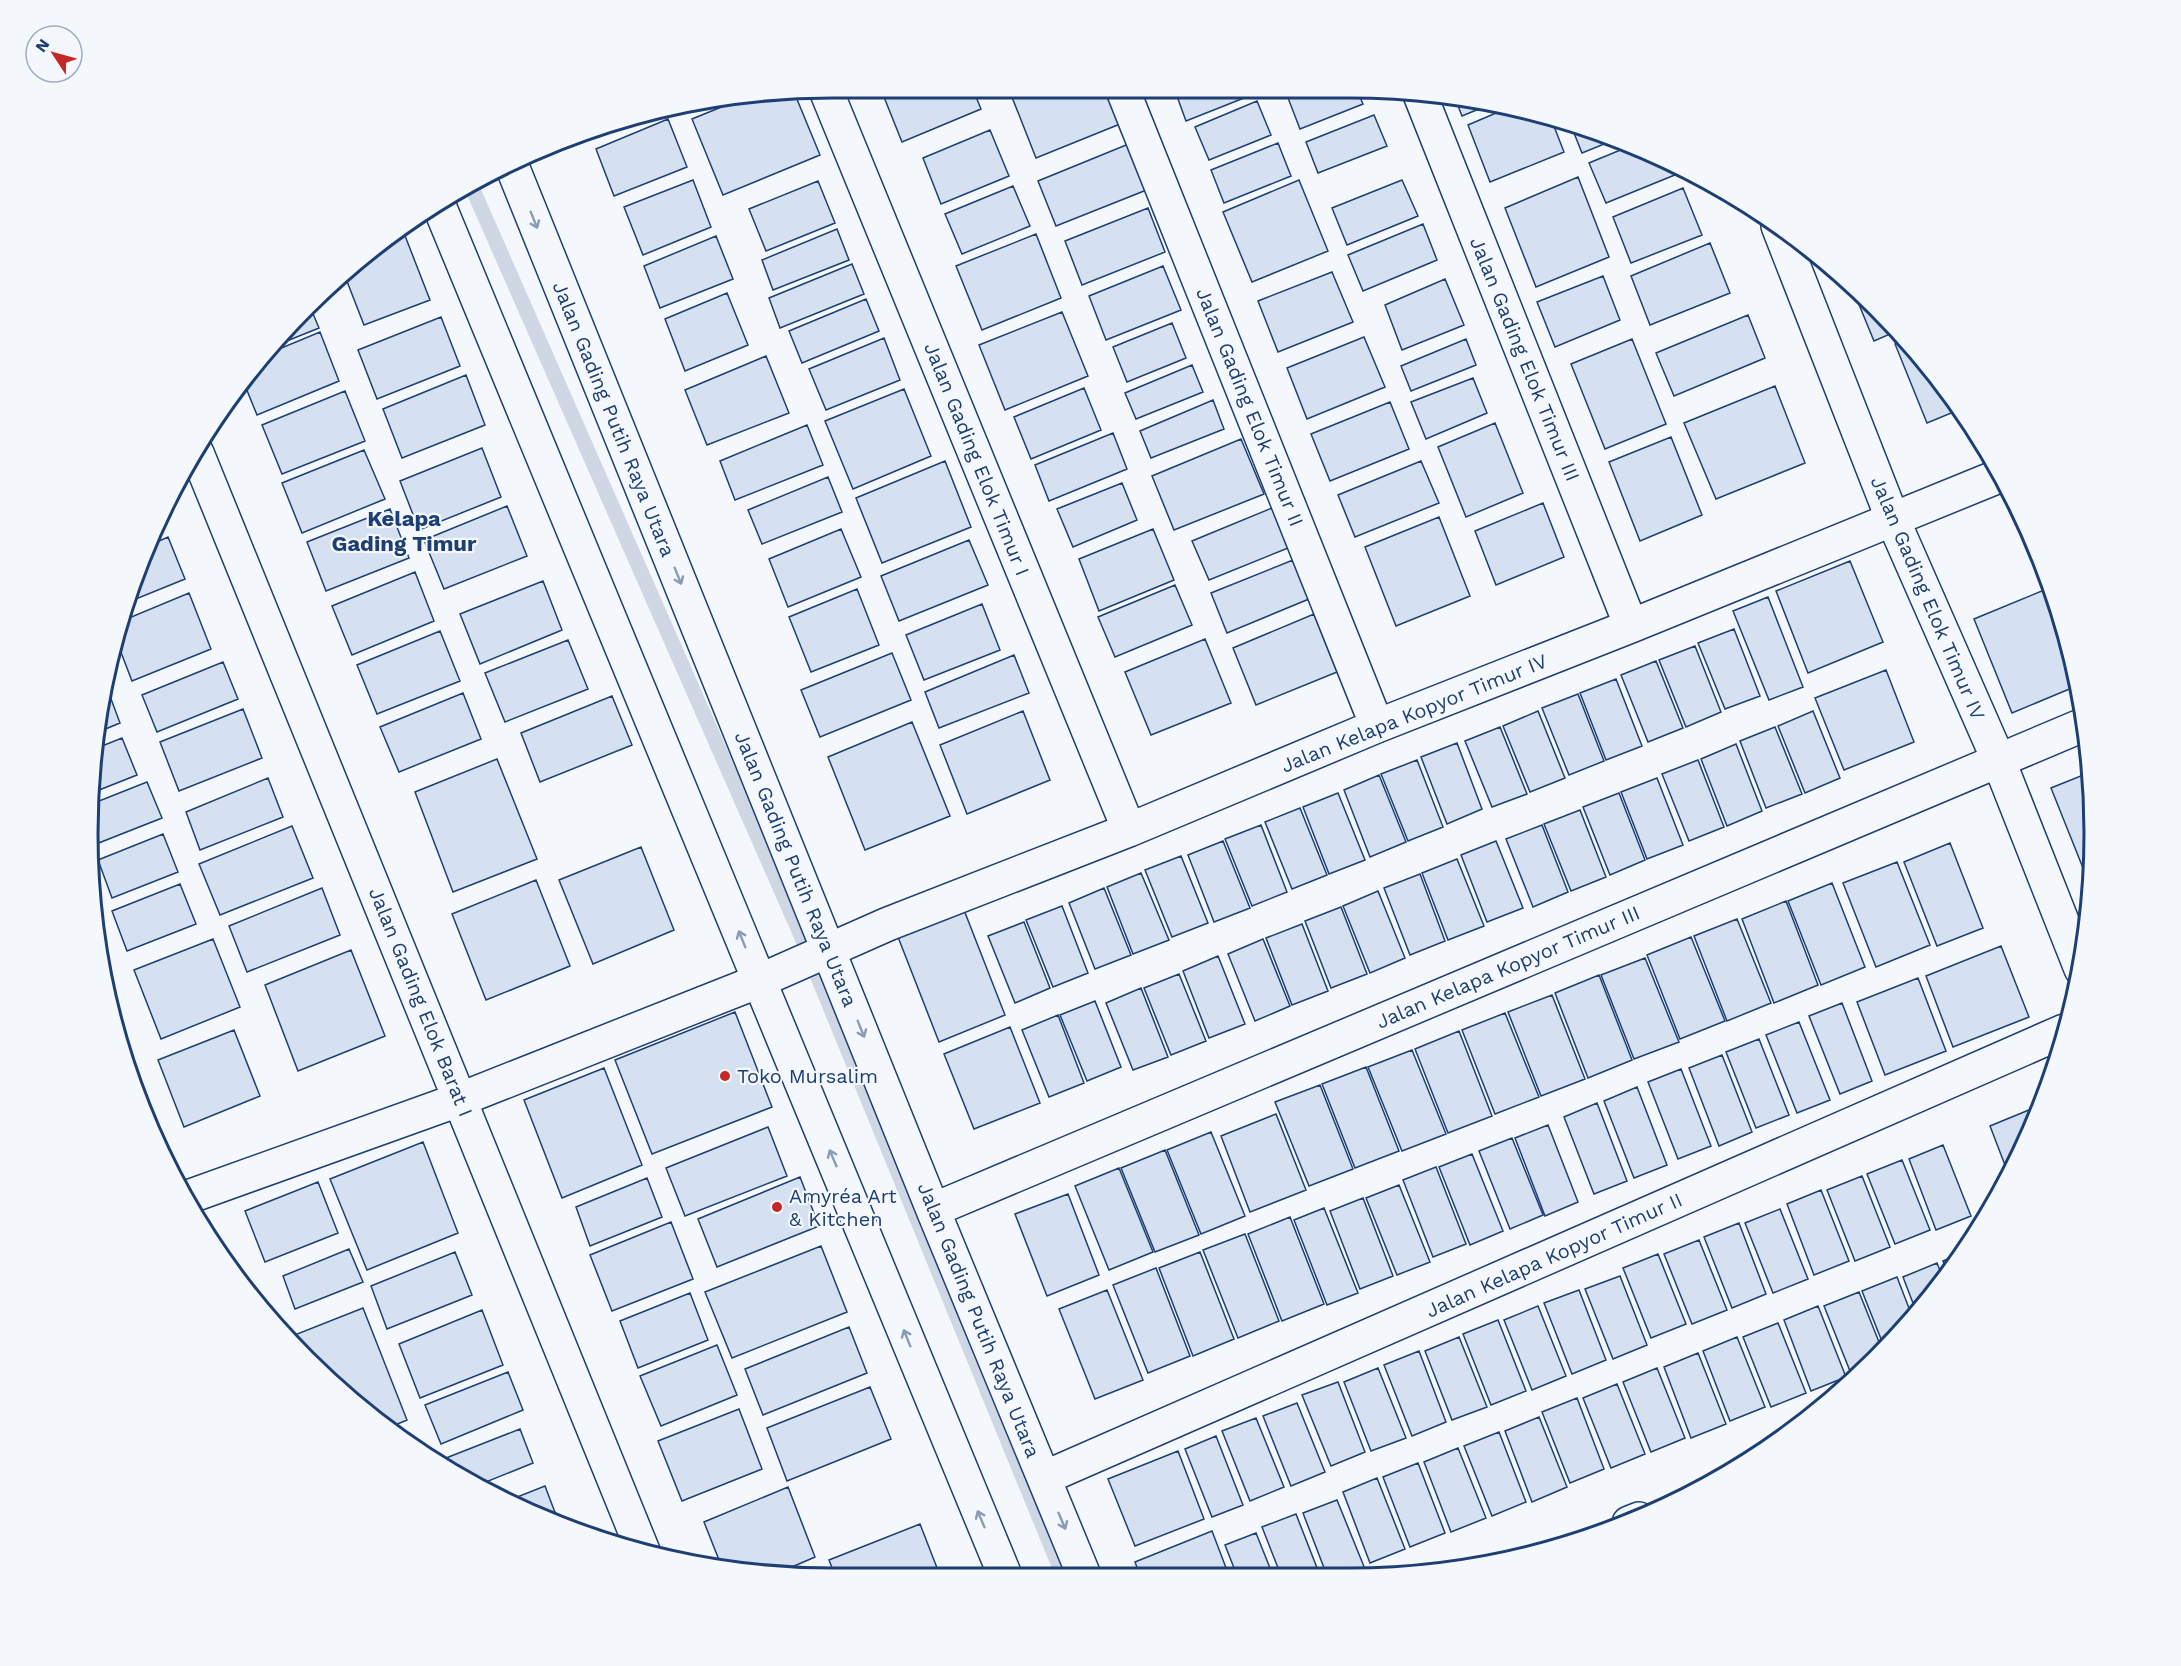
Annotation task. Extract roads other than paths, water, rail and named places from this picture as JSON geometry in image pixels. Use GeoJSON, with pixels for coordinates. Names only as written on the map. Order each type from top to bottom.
{"type":"FeatureCollection","features":[{"type":"Feature","properties":{"kind":"street","name":"Jalan Gading Elok Timur I"},"geometry":{"type":"LineString","coordinates":[[829,98],[1129,830]]}},
{"type":"Feature","properties":{"kind":"street","name":"Jalan Gading Elok Timur II"},"geometry":{"type":"LineString","coordinates":[[1126,98],[1377,726]]}},
{"type":"Feature","properties":{"kind":"street","name":"Jalan Gading Elok Timur III"},"geometry":{"type":"LineString","coordinates":[[1423,102],[1631,626]]}},
{"type":"Feature","properties":{"kind":"street","name":"Jalan Gading Putih Raya Utara"},"geometry":{"type":"LineString","coordinates":[[514,170],[824,952],[1081,1568]]}},
{"type":"Feature","properties":{"kind":"street"},"geometry":{"type":"LineString","coordinates":[[441,211],[764,979],[1002,1568]]}},
{"type":"Feature","properties":{"kind":"street","name":"Jalan Gading Elok Timur IV"},"geometry":{"type":"LineString","coordinates":[[1783,240],[1893,520],[1998,759],[2073,950]]}},
{"type":"Feature","properties":{"kind":"street","name":"Jalan Gading Elok Barat I"},"geometry":{"type":"LineString","coordinates":[[200,459],[639,1542]]}},
{"type":"Feature","properties":{"kind":"street","name":"Jalan Kelapa Kopyor Timur IV"},"geometry":{"type":"LineString","coordinates":[[193,1195],[461,1099],[764,979],[824,952],[1129,830],[1377,726],[1631,626],[1992,479]]}},
{"type":"Feature","properties":{"kind":"street","name":"Jalan Kelapa Kopyor Timur III"},"geometry":{"type":"LineString","coordinates":[[933,1210],[2075,728]]}},
{"type":"Feature","properties":{"kind":"street","name":"Jalan Kelapa Kopyor Timur II"},"geometry":{"type":"LineString","coordinates":[[1044,1478],[2055,1034]]}},
{"type":"Feature","properties":{"kind":"waterway"},"geometry":{"type":"LineString","coordinates":[[474,191],[799,931],[1060,1568]]}},
{"type":"Feature","properties":{"kind":"place","name":"Toko Mursalim"},"geometry":{"type":"Point","coordinates":[725,1076]}},
{"type":"Feature","properties":{"kind":"place","name":"Amyréa Art & Kitchen"},"geometry":{"type":"Point","coordinates":[777,1207]}},
{"type":"Feature","properties":{"kind":"district","name":"Kelapa Gading Timur"},"geometry":{"type":"Point","coordinates":[404,530]}}]}
